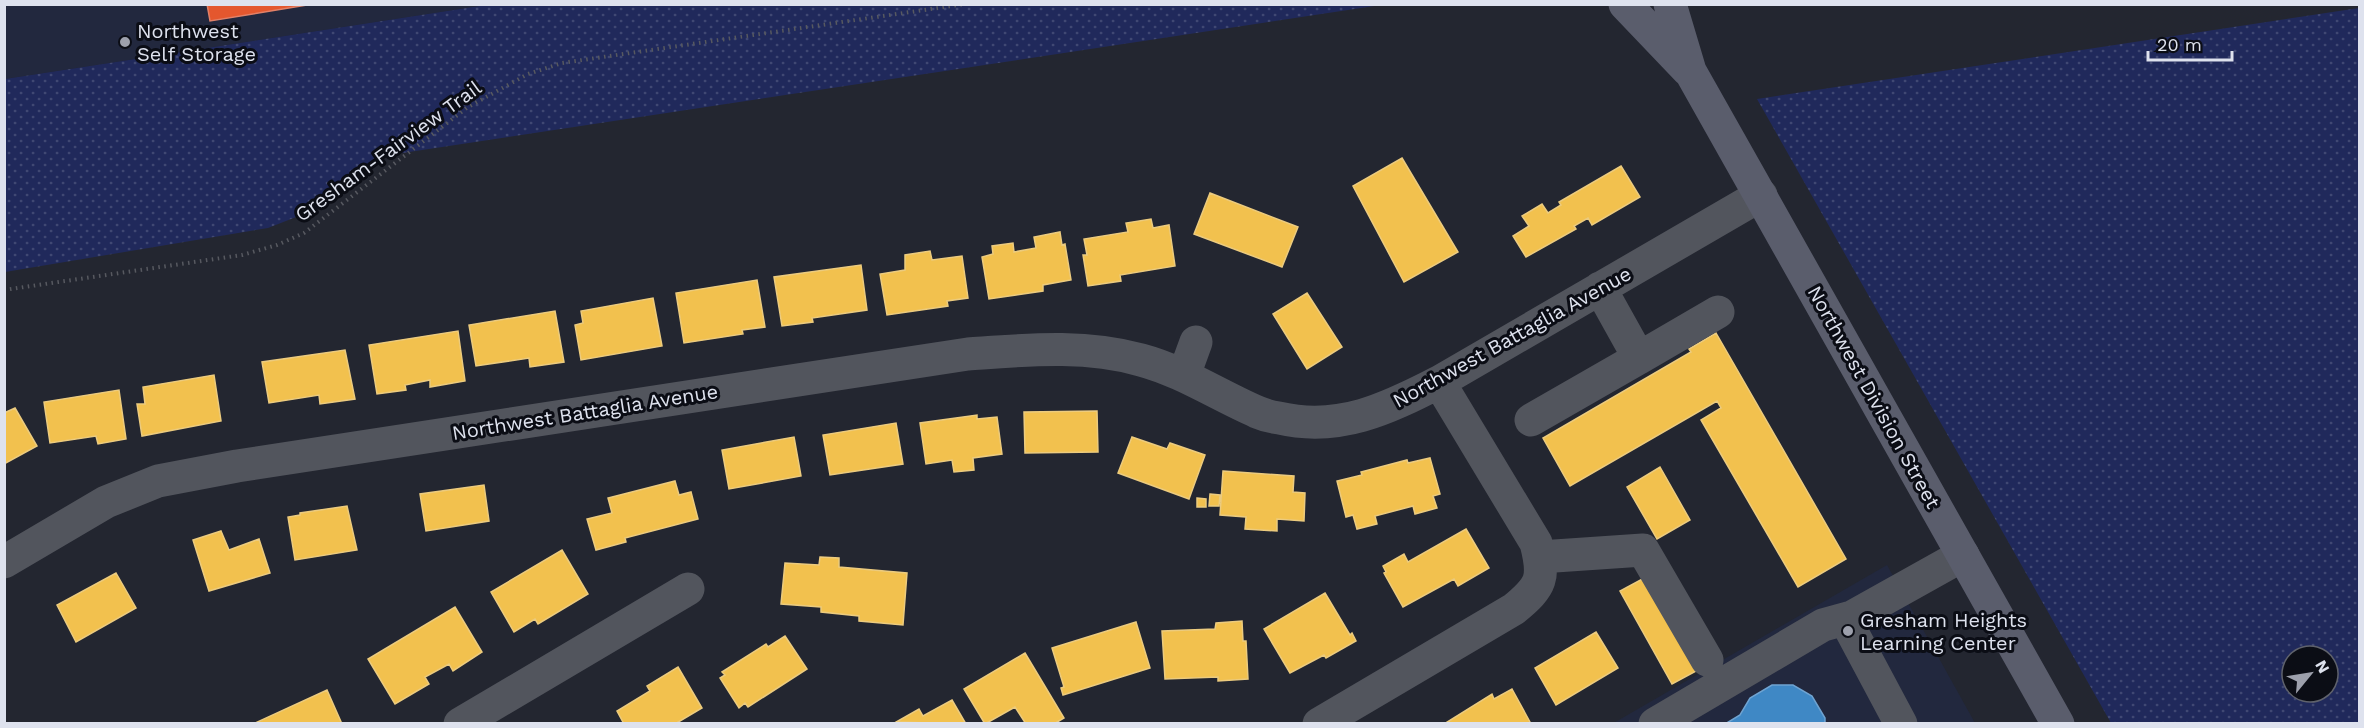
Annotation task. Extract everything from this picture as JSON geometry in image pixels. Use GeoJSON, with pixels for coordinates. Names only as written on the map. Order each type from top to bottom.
{"type":"FeatureCollection","features":[{"type":"Feature","properties":{"kind":"main road","name":"Northwest Division Street"},"geometry":{"type":"LineString","coordinates":[[1625,4],[1690,72]]}},
{"type":"Feature","properties":{"kind":"main road","name":"Northwest Division Street"},"geometry":{"type":"LineString","coordinates":[[1670,4],[1690,72],[2058,723]]}},
{"type":"Feature","properties":{"kind":"street","name":"Northwest Battaglia Avenue"},"geometry":{"type":"LineString","coordinates":[[4,562],[106,502],[158,481],[237,466],[968,354],[1040,349],[1093,351],[1141,360],[1184,375],[1260,414],[1301,423],[1333,422],[1365,416],[1401,402],[1439,382],[1761,195]]}},
{"type":"Feature","properties":{"kind":"street"},"geometry":{"type":"LineString","coordinates":[[1600,288],[1639,358]]}},
{"type":"Feature","properties":{"kind":"street"},"geometry":{"type":"LineString","coordinates":[[1531,420],[1718,312]]}},
{"type":"Feature","properties":{"kind":"street"},"geometry":{"type":"LineString","coordinates":[[1184,375],[1196,342]]}},
{"type":"Feature","properties":{"kind":"street"},"geometry":{"type":"LineString","coordinates":[[1319,723],[1514,609],[1531,595],[1538,584],[1542,566],[1536,543],[1439,382]]}},
{"type":"Feature","properties":{"kind":"street"},"geometry":{"type":"LineString","coordinates":[[1540,557],[1643,550],[1707,660]]}},
{"type":"Feature","properties":{"kind":"street"},"geometry":{"type":"LineString","coordinates":[[1655,723],[1823,625],[1845,619],[1963,555]]}},
{"type":"Feature","properties":{"kind":"street"},"geometry":{"type":"LineString","coordinates":[[460,723],[688,589]]}},
{"type":"Feature","properties":{"kind":"street"},"geometry":{"type":"LineString","coordinates":[[1845,619],[1901,723]]}},
{"type":"Feature","properties":{"kind":"path","name":"Gresham-Fairview Trail"},"geometry":{"type":"LineString","coordinates":[[4,290],[242,255],[277,245],[304,233],[468,107],[528,74],[562,63],[965,4]]}},
{"type":"Feature","properties":{"kind":"shaded area","name":"Northwest Self Storage"},"geometry":{"type":"Polygon","coordinates":[[[5,5],[486,5],[5,79],[5,5]]]}},
{"type":"Feature","properties":{"kind":"shaded area"},"geometry":{"type":"Polygon","coordinates":[[[486,5],[1381,5],[376,157],[314,210],[268,228],[5,272],[5,79],[486,5]]]}},
{"type":"Feature","properties":{"kind":"shaded area"},"geometry":{"type":"Polygon","coordinates":[[[2359,8],[2359,723],[2111,723],[1757,99],[2359,8]]]}},
{"type":"Feature","properties":{"kind":"shaded area","name":"Gresham Heights Learning Center"},"geometry":{"type":"Polygon","coordinates":[[[1887,565],[1975,723],[1612,724],[1887,565]]]}},
{"type":"Feature","properties":{"kind":"building: Homes"},"geometry":{"type":"Polygon","coordinates":[[[1402,158],[1458,252],[1404,282],[1353,186],[1402,158]]]}},
{"type":"Feature","properties":{"kind":"building: Homes"},"geometry":{"type":"Polygon","coordinates":[[[1621,166],[1640,197],[1592,225],[1588,218],[1574,226],[1576,229],[1526,257],[1513,236],[1529,226],[1522,216],[1542,204],[1548,213],[1561,205],[1559,202],[1621,166]]]}},
{"type":"Feature","properties":{"kind":"building: Homes"},"geometry":{"type":"Polygon","coordinates":[[[1210,193],[1298,227],[1282,267],[1194,234],[1210,193]]]}},
{"type":"Feature","properties":{"kind":"building: Homes"},"geometry":{"type":"Polygon","coordinates":[[[1151,219],[1153,228],[1169,225],[1175,266],[1120,275],[1121,281],[1088,286],[1083,255],[1087,255],[1084,239],[1128,232],[1126,223],[1151,219]]]}},
{"type":"Feature","properties":{"kind":"building: Homes"},"geometry":{"type":"Polygon","coordinates":[[[1060,232],[1062,245],[1065,244],[1071,280],[1043,285],[1043,291],[989,299],[982,257],[993,254],[992,246],[1013,243],[1014,252],[1036,248],[1034,237],[1060,232]]]}},
{"type":"Feature","properties":{"kind":"building: Homes"},"geometry":{"type":"Polygon","coordinates":[[[930,251],[932,260],[962,256],[968,298],[947,301],[948,306],[887,315],[880,274],[905,270],[905,255],[930,251]]]}},
{"type":"Feature","properties":{"kind":"building: Homes"},"geometry":{"type":"Polygon","coordinates":[[[861,265],[867,310],[812,318],[813,322],[782,326],[774,277],[861,265]]]}},
{"type":"Feature","properties":{"kind":"building: Homes"},"geometry":{"type":"Polygon","coordinates":[[[757,280],[765,327],[742,330],[743,334],[684,343],[676,293],[757,280]]]}},
{"type":"Feature","properties":{"kind":"building: Homes"},"geometry":{"type":"Polygon","coordinates":[[[1307,293],[1342,347],[1307,369],[1273,314],[1307,293]]]}},
{"type":"Feature","properties":{"kind":"building: Homes"},"geometry":{"type":"Polygon","coordinates":[[[653,298],[662,346],[581,360],[575,325],[583,323],[581,311],[653,298]]]}},
{"type":"Feature","properties":{"kind":"building: Homes"},"geometry":{"type":"Polygon","coordinates":[[[555,311],[564,362],[530,367],[529,358],[476,366],[469,325],[555,311]]]}},
{"type":"Feature","properties":{"kind":"building: Homes"},"geometry":{"type":"Polygon","coordinates":[[[458,331],[465,381],[430,387],[430,380],[405,385],[406,390],[377,394],[369,345],[458,331]]]}},
{"type":"Feature","properties":{"kind":"building: Homes"},"geometry":{"type":"Polygon","coordinates":[[[1716,333],[1846,559],[1798,587],[1701,420],[1721,408],[1717,401],[1570,486],[1543,438],[1691,352],[1689,349],[1716,333]]]}},
{"type":"Feature","properties":{"kind":"building: Homes"},"geometry":{"type":"Polygon","coordinates":[[[345,350],[355,399],[320,404],[319,395],[269,403],[262,362],[345,350]]]}},
{"type":"Feature","properties":{"kind":"building: Homes"},"geometry":{"type":"Polygon","coordinates":[[[214,375],[221,421],[142,436],[137,404],[145,404],[143,387],[214,375]]]}},
{"type":"Feature","properties":{"kind":"building: Homes"},"geometry":{"type":"Polygon","coordinates":[[[119,390],[126,439],[98,444],[96,436],[50,443],[44,402],[119,390]]]}},
{"type":"Feature","properties":{"kind":"building: Homes"},"geometry":{"type":"Polygon","coordinates":[[[15,408],[37,446],[4,464],[4,413],[15,408]]]}},
{"type":"Feature","properties":{"kind":"building: Homes"},"geometry":{"type":"Polygon","coordinates":[[[1097,411],[1098,452],[1025,453],[1024,412],[1097,411]]]}},
{"type":"Feature","properties":{"kind":"building: Homes"},"geometry":{"type":"Polygon","coordinates":[[[977,415],[977,419],[997,417],[1002,454],[973,458],[974,470],[954,472],[952,460],[926,464],[920,423],[977,415]]]}},
{"type":"Feature","properties":{"kind":"building: Homes"},"geometry":{"type":"Polygon","coordinates":[[[896,423],[903,464],[830,475],[823,435],[896,423]]]}},
{"type":"Feature","properties":{"kind":"building: Homes"},"geometry":{"type":"Polygon","coordinates":[[[794,437],[801,476],[729,489],[722,450],[794,437]]]}},
{"type":"Feature","properties":{"kind":"building: Homes"},"geometry":{"type":"Polygon","coordinates":[[[1132,437],[1167,449],[1170,443],[1205,455],[1189,499],[1118,473],[1132,437]]]}},
{"type":"Feature","properties":{"kind":"building: Homes"},"geometry":{"type":"Polygon","coordinates":[[[1430,458],[1440,494],[1433,496],[1437,508],[1415,514],[1413,506],[1375,516],[1377,524],[1357,529],[1353,515],[1346,517],[1337,481],[1407,460],[1408,463],[1430,458]]]}},
{"type":"Feature","properties":{"kind":"building: Homes"},"geometry":{"type":"Polygon","coordinates":[[[1660,467],[1690,520],[1657,539],[1627,487],[1660,467]]]}},
{"type":"Feature","properties":{"kind":"building: Homes"},"geometry":{"type":"Polygon","coordinates":[[[1223,471],[1294,476],[1293,492],[1305,493],[1304,521],[1277,519],[1277,531],[1245,529],[1246,517],[1220,515],[1223,471]]]}},
{"type":"Feature","properties":{"kind":"building: Homes"},"geometry":{"type":"Polygon","coordinates":[[[675,481],[679,495],[691,492],[698,519],[625,538],[626,542],[596,550],[587,519],[612,513],[608,498],[675,481]]]}},
{"type":"Feature","properties":{"kind":"building: Homes"},"geometry":{"type":"Polygon","coordinates":[[[484,485],[489,521],[426,531],[420,494],[484,485]]]}},
{"type":"Feature","properties":{"kind":"building: Homes"},"geometry":{"type":"Polygon","coordinates":[[[1210,494],[1220,495],[1219,506],[1209,506],[1210,494]]]}},
{"type":"Feature","properties":{"kind":"building: Homes"},"geometry":{"type":"Polygon","coordinates":[[[1197,498],[1206,499],[1206,507],[1197,507],[1197,498]]]}},
{"type":"Feature","properties":{"kind":"building: Homes"},"geometry":{"type":"Polygon","coordinates":[[[347,506],[357,550],[295,560],[288,517],[347,506]]]}},
{"type":"Feature","properties":{"kind":"building: Homes"},"geometry":{"type":"Polygon","coordinates":[[[1466,529],[1489,568],[1458,586],[1454,579],[1403,607],[1384,573],[1386,572],[1383,566],[1404,554],[1408,562],[1466,529]]]}},
{"type":"Feature","properties":{"kind":"building: Homes"},"geometry":{"type":"Polygon","coordinates":[[[221,531],[229,550],[259,539],[270,573],[209,591],[193,540],[221,531]]]}},
{"type":"Feature","properties":{"kind":"building: Homes"},"geometry":{"type":"Polygon","coordinates":[[[562,550],[588,594],[538,624],[535,619],[514,632],[491,592],[562,550]]]}},
{"type":"Feature","properties":{"kind":"building: Homes"},"geometry":{"type":"Polygon","coordinates":[[[820,557],[839,558],[839,567],[907,573],[903,625],[859,621],[859,616],[821,612],[821,607],[781,604],[785,563],[819,565],[820,557]]]}},
{"type":"Feature","properties":{"kind":"building: Homes"},"geometry":{"type":"Polygon","coordinates":[[[116,573],[136,608],[76,642],[57,605],[116,573]]]}},
{"type":"Feature","properties":{"kind":"building: Homes"},"geometry":{"type":"Polygon","coordinates":[[[1646,577],[1698,670],[1672,684],[1620,591],[1646,577]]]}},
{"type":"Feature","properties":{"kind":"building: Homes"},"geometry":{"type":"Polygon","coordinates":[[[1325,593],[1356,641],[1326,658],[1324,655],[1290,673],[1264,629],[1325,593]]]}},
{"type":"Feature","properties":{"kind":"building: Homes"},"geometry":{"type":"Polygon","coordinates":[[[455,607],[482,652],[453,671],[449,664],[425,677],[429,684],[395,704],[368,659],[455,607]]]}},
{"type":"Feature","properties":{"kind":"building: Homes"},"geometry":{"type":"Polygon","coordinates":[[[1242,621],[1243,641],[1246,641],[1248,679],[1218,681],[1218,677],[1165,679],[1162,631],[1215,629],[1216,623],[1242,621]]]}},
{"type":"Feature","properties":{"kind":"building: Homes"},"geometry":{"type":"Polygon","coordinates":[[[1136,622],[1150,668],[1063,695],[1061,688],[1064,687],[1052,648],[1136,622]]]}},
{"type":"Feature","properties":{"kind":"building: Homes"},"geometry":{"type":"Polygon","coordinates":[[[1596,632],[1618,668],[1556,705],[1535,668],[1596,632]]]}},
{"type":"Feature","properties":{"kind":"building: Homes"},"geometry":{"type":"Polygon","coordinates":[[[785,636],[807,669],[748,707],[745,703],[739,708],[720,678],[725,675],[722,672],[766,644],[768,647],[785,636]]]}},
{"type":"Feature","properties":{"kind":"building: Homes"},"geometry":{"type":"Polygon","coordinates":[[[1025,653],[1064,718],[1054,724],[1026,724],[1015,707],[985,724],[964,689],[1025,653]]]}},
{"type":"Feature","properties":{"kind":"building: Homes"},"geometry":{"type":"Polygon","coordinates":[[[678,667],[702,708],[675,724],[624,724],[617,711],[650,691],[647,686],[678,667]]]}},
{"type":"Feature","properties":{"kind":"building: Homes"},"geometry":{"type":"Polygon","coordinates":[[[1512,689],[1530,722],[1528,724],[1444,724],[1492,694],[1494,699],[1512,689]]]}},
{"type":"Feature","properties":{"kind":"building: Homes"},"geometry":{"type":"Polygon","coordinates":[[[327,690],[342,724],[253,724],[327,690]]]}},
{"type":"Feature","properties":{"kind":"building: Homes"},"geometry":{"type":"Polygon","coordinates":[[[952,700],[966,724],[896,722],[919,709],[923,716],[952,700]]]}},
{"type":"Feature","properties":{"kind":"building: Shops"},"geometry":{"type":"Polygon","coordinates":[[[207,4],[313,4],[210,21],[207,4]]]}},
{"type":"Feature","properties":{"kind":"building: Schools"},"geometry":{"type":"Polygon","coordinates":[[[1772,685],[1793,685],[1812,696],[1825,718],[1825,724],[1725,724],[1740,715],[1750,698],[1772,685]]]}},
{"type":"Feature","properties":{"kind":"place","name":"Northwest Self Storage"},"geometry":{"type":"Point","coordinates":[125,42]}},
{"type":"Feature","properties":{"kind":"place","name":"Gresham Heights Learning Center"},"geometry":{"type":"Point","coordinates":[1848,631]}}]}
